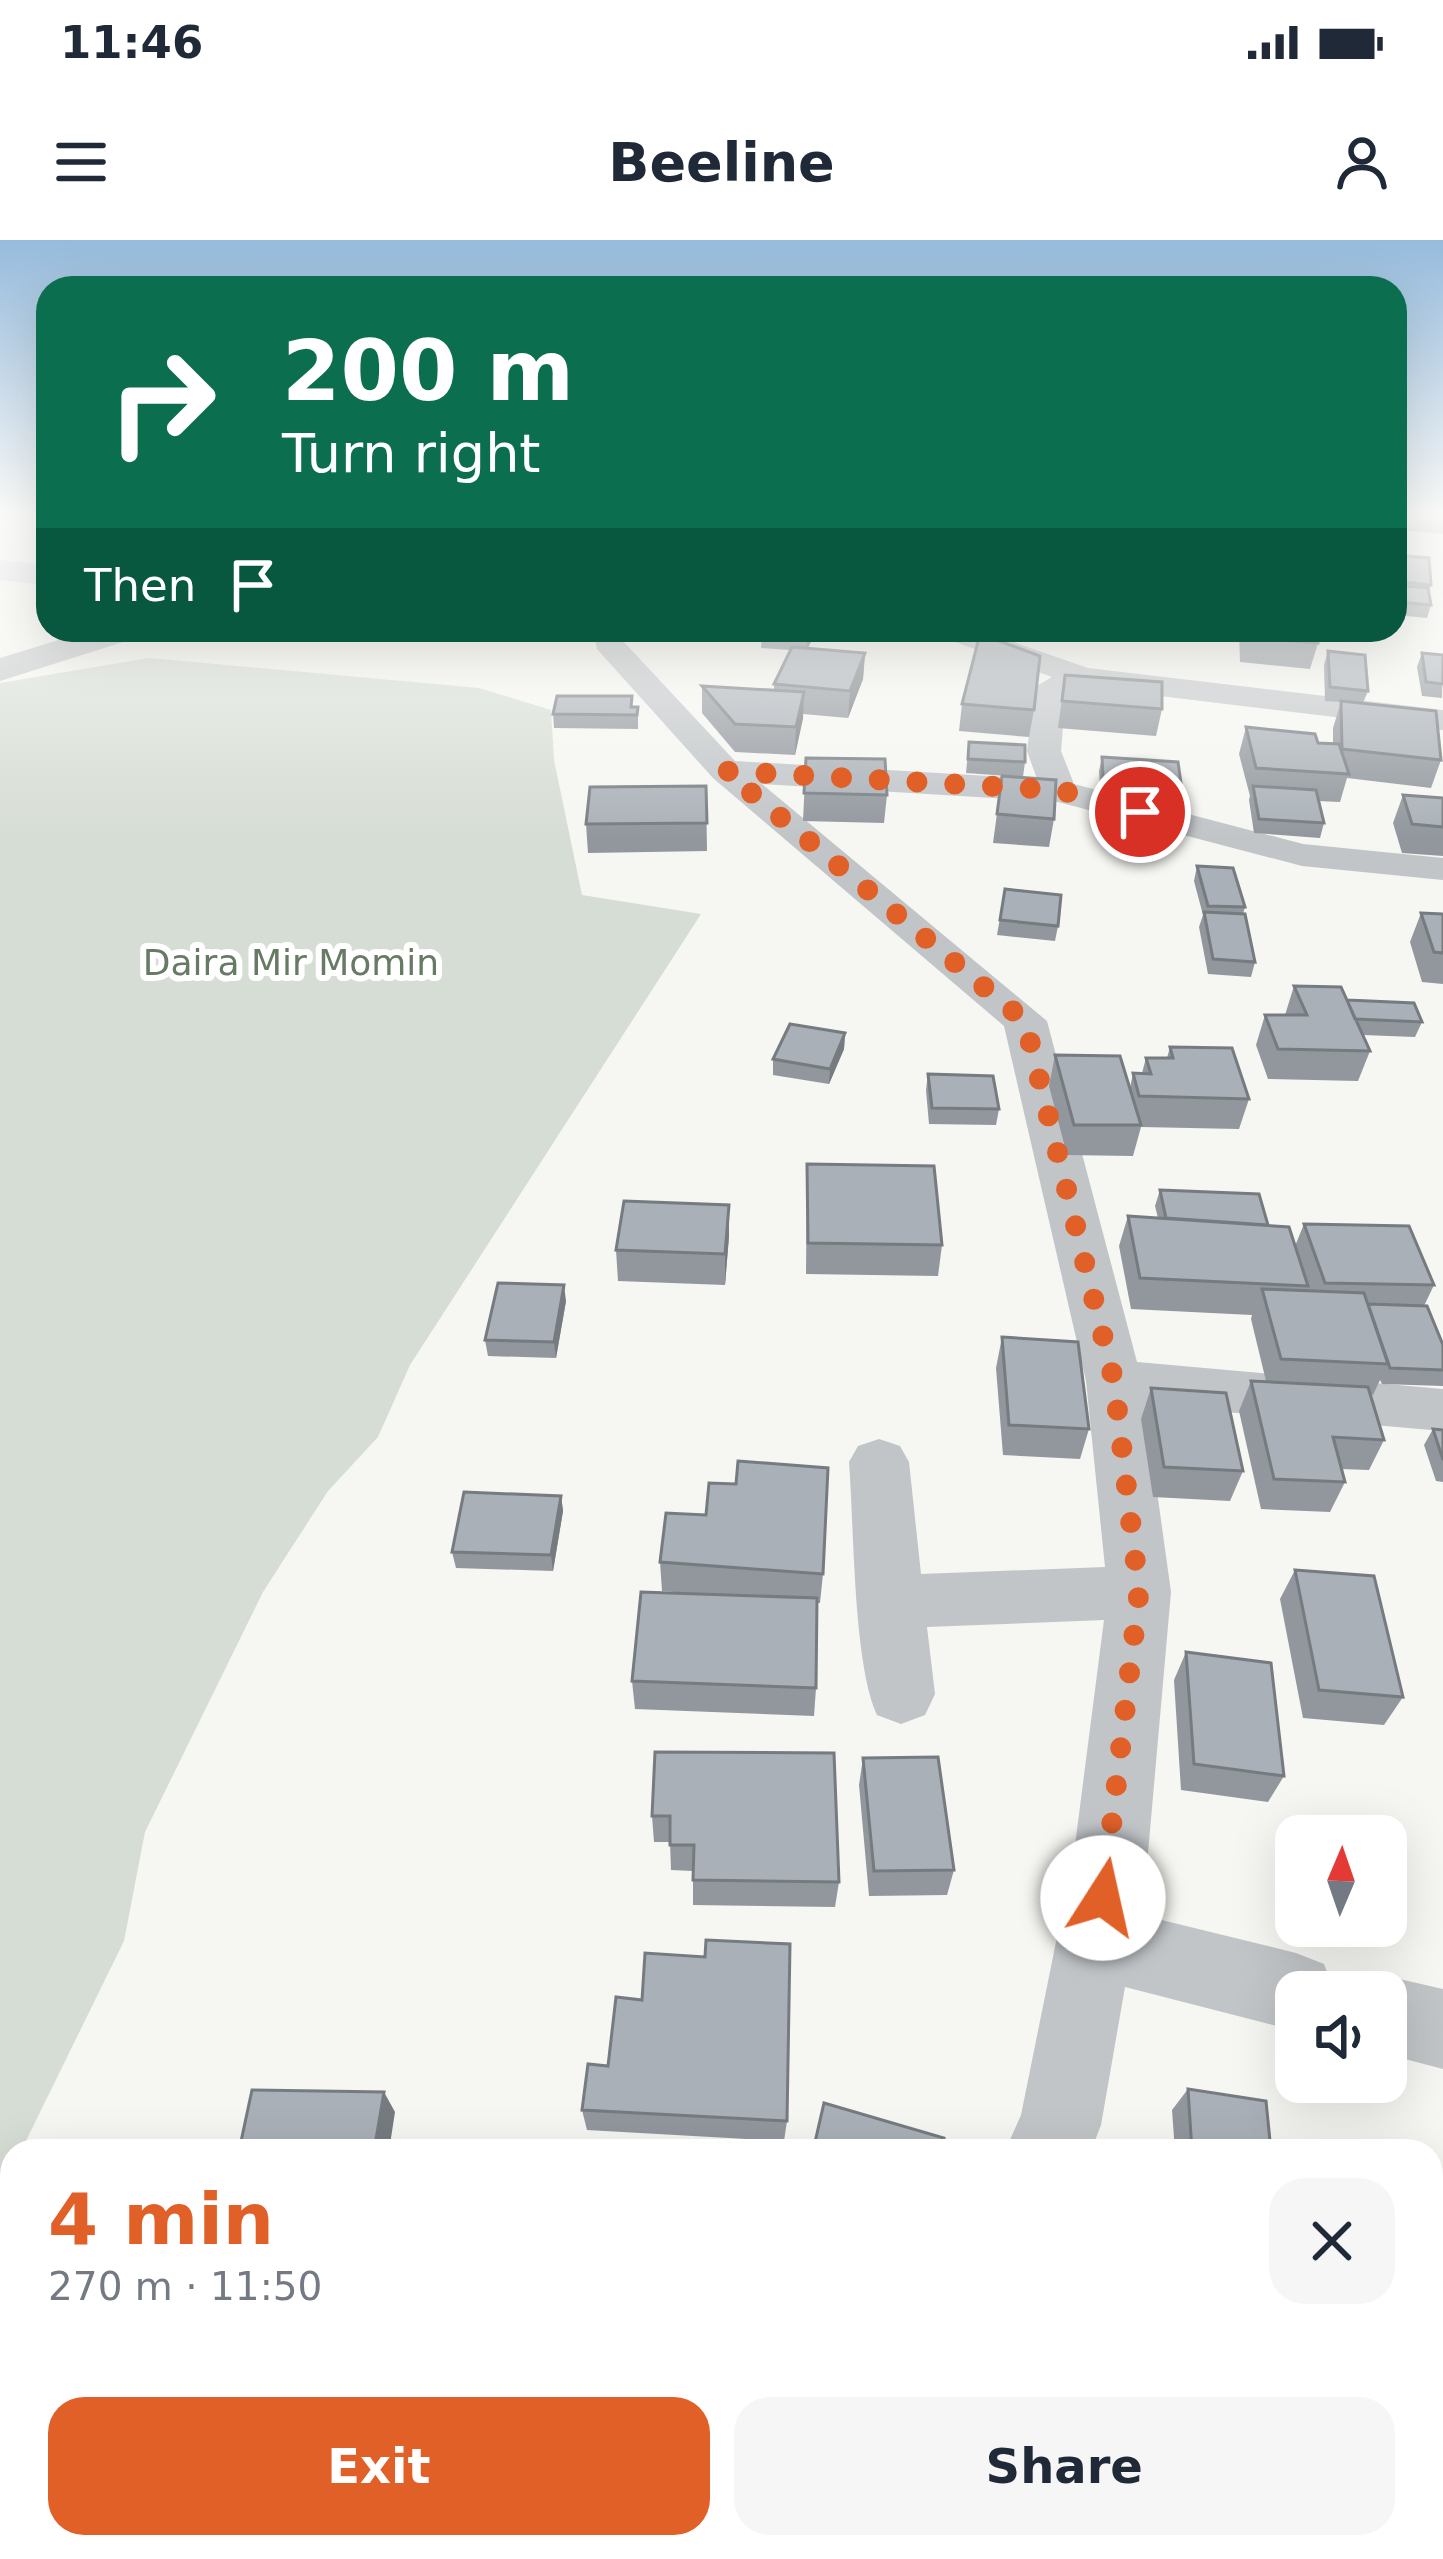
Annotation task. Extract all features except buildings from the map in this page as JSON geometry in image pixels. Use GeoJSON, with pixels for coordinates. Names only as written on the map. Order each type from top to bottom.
{"type":"FeatureCollection","features":[{"type":"Feature","properties":{"kind":"street"},"geometry":{"type":"LineString","coordinates":[[0,670],[89,642]]}},
{"type":"Feature","properties":{"kind":"street"},"geometry":{"type":"LineString","coordinates":[[608,642],[725,771],[1025,1021],[1114,1381],[1139,1592],[1111,1853],[1060,2125],[1053,2139]]}},
{"type":"Feature","properties":{"kind":"street"},"geometry":{"type":"LineString","coordinates":[[984,642],[1083,677],[1443,720]]}},
{"type":"Feature","properties":{"kind":"street"},"geometry":{"type":"LineString","coordinates":[[1059,790],[1044,751],[1051,687],[1083,677]]}},
{"type":"Feature","properties":{"kind":"street"},"geometry":{"type":"LineString","coordinates":[[725,771],[1059,790],[1302,855],[1443,869]]}},
{"type":"Feature","properties":{"kind":"street"},"geometry":{"type":"LineString","coordinates":[[1114,1381],[1443,1410]]}},
{"type":"Feature","properties":{"kind":"street"},"geometry":{"type":"LineString","coordinates":[[879,1462],[901,1694]]}},
{"type":"Feature","properties":{"kind":"street"},"geometry":{"type":"LineString","coordinates":[[891,1602],[1139,1592]]}},
{"type":"Feature","properties":{"kind":"street"},"geometry":{"type":"LineString","coordinates":[[1095,1942],[1275,1987]]}},
{"type":"Feature","properties":{"kind":"street"},"geometry":{"type":"LineString","coordinates":[[1407,2020],[1443,2029]]}},
{"type":"Feature","properties":{"kind":"green space","name":"Daira Mir Momin"},"geometry":{"type":"Polygon","coordinates":[[[149,658],[479,688],[551,710],[554,760],[582,895],[701,914],[410,1365],[378,1437],[328,1491],[263,1592],[145,1832],[124,1941],[27,2139],[0,2139],[0,683],[149,658]]]}},
{"type":"Feature","properties":{"kind":"route"},"geometry":{"type":"LineString","coordinates":[[1103,1898],[1139,1592],[1114,1381],[1025,1021],[725,771],[1059,790],[1140,812]]}}]}
